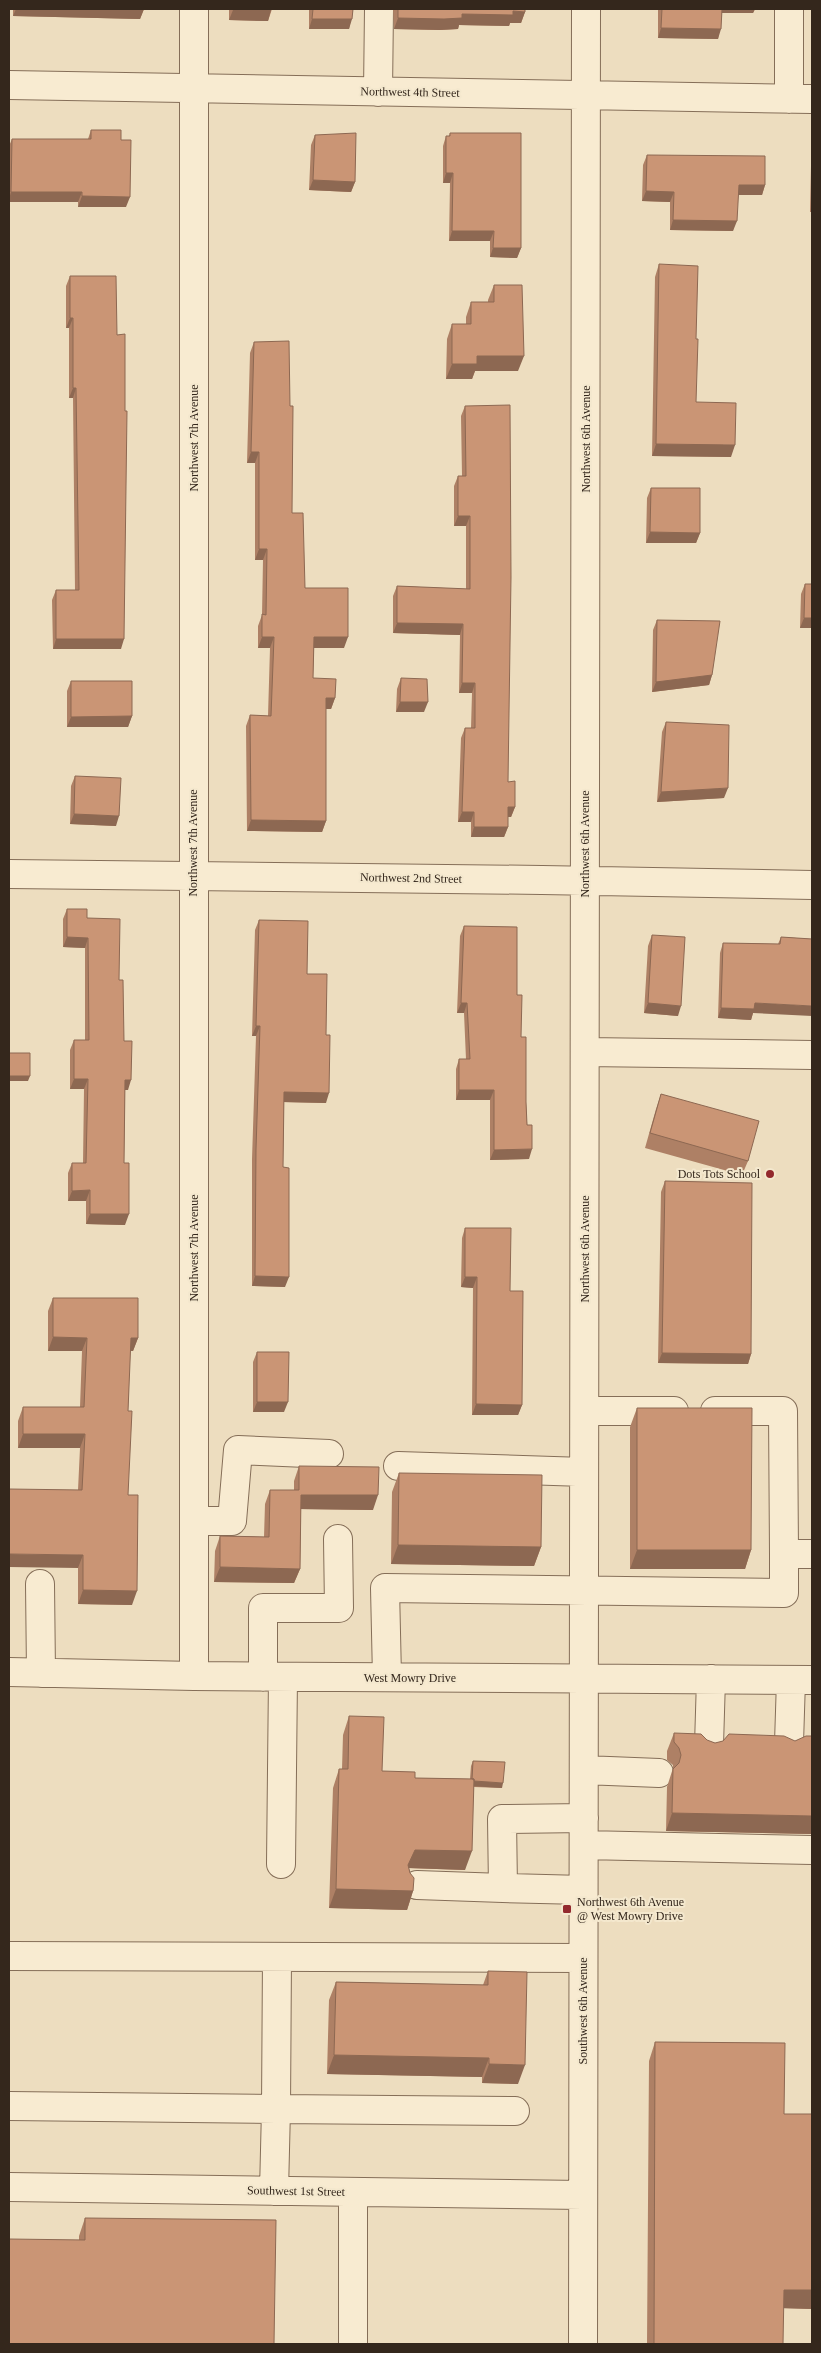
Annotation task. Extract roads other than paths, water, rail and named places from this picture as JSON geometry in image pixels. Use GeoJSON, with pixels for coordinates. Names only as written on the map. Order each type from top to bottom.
{"type":"FeatureCollection","features":[{"type":"Feature","properties":{"kind":"street","name":"Northwest 7th Avenue"},"geometry":{"type":"LineString","coordinates":[[194,9],[194,1676]]}},
{"type":"Feature","properties":{"kind":"street"},"geometry":{"type":"LineString","coordinates":[[378,92],[379,9]]}},
{"type":"Feature","properties":{"kind":"street","name":"Northwest 6th Avenue"},"geometry":{"type":"LineString","coordinates":[[584,1678],[586,9]]}},
{"type":"Feature","properties":{"kind":"street"},"geometry":{"type":"LineString","coordinates":[[789,9],[801,99]]}},
{"type":"Feature","properties":{"kind":"street","name":"Northwest 4th Street"},"geometry":{"type":"LineString","coordinates":[[9,85],[801,99]]}},
{"type":"Feature","properties":{"kind":"street","name":"Northwest 2nd Street"},"geometry":{"type":"LineString","coordinates":[[9,874],[585,880],[812,885]]}},
{"type":"Feature","properties":{"kind":"street"},"geometry":{"type":"LineString","coordinates":[[585,1052],[812,1055]]}},
{"type":"Feature","properties":{"kind":"street"},"geometry":{"type":"LineString","coordinates":[[387,1678],[385,1588],[784,1593],[783,1410],[585,1411]]}},
{"type":"Feature","properties":{"kind":"street"},"geometry":{"type":"LineString","coordinates":[[195,1521],[232,1521],[238,1450],[329,1454]]}},
{"type":"Feature","properties":{"kind":"street"},"geometry":{"type":"LineString","coordinates":[[398,1466],[584,1472]]}},
{"type":"Feature","properties":{"kind":"street"},"geometry":{"type":"LineString","coordinates":[[282,1864],[273,1677],[263,1608],[339,1608],[338,1539]]}},
{"type":"Feature","properties":{"kind":"street"},"geometry":{"type":"LineString","coordinates":[[784,1554],[812,1554]]}},
{"type":"Feature","properties":{"kind":"street"},"geometry":{"type":"LineString","coordinates":[[40,1584],[41,1673]]}},
{"type":"Feature","properties":{"kind":"street","name":"West Mowry Drive"},"geometry":{"type":"LineString","coordinates":[[9,1672],[273,1677],[801,1680]]}},
{"type":"Feature","properties":{"kind":"street","name":"Southwest 6th Avenue"},"geometry":{"type":"LineString","coordinates":[[583,2344],[584,1678]]}},
{"type":"Feature","properties":{"kind":"street"},"geometry":{"type":"LineString","coordinates":[[709,1745],[710,1679]]}},
{"type":"Feature","properties":{"kind":"street"},"geometry":{"type":"LineString","coordinates":[[789,1743],[801,1680]]}},
{"type":"Feature","properties":{"kind":"street"},"geometry":{"type":"LineString","coordinates":[[584,1770],[659,1773]]}},
{"type":"Feature","properties":{"kind":"street"},"geometry":{"type":"LineString","coordinates":[[503,1888],[502,1820],[584,1818]]}},
{"type":"Feature","properties":{"kind":"street"},"geometry":{"type":"LineString","coordinates":[[584,1846],[812,1850]]}},
{"type":"Feature","properties":{"kind":"street"},"geometry":{"type":"LineString","coordinates":[[417,1885],[583,1890]]}},
{"type":"Feature","properties":{"kind":"street"},"geometry":{"type":"LineString","coordinates":[[9,1956],[583,1958]]}},
{"type":"Feature","properties":{"kind":"street"},"geometry":{"type":"LineString","coordinates":[[274,2191],[277,1957]]}},
{"type":"Feature","properties":{"kind":"street"},"geometry":{"type":"LineString","coordinates":[[9,2106],[515,2111]]}},
{"type":"Feature","properties":{"kind":"street","name":"Southwest 1st Street"},"geometry":{"type":"LineString","coordinates":[[9,2187],[582,2195]]}},
{"type":"Feature","properties":{"kind":"street"},"geometry":{"type":"LineString","coordinates":[[353,2192],[353,2344]]}},
{"type":"Feature","properties":{"kind":"place","name":"Dots Tots School"},"geometry":{"type":"Point","coordinates":[770,1174]}},
{"type":"Feature","properties":{"kind":"place","name":"Northwest 6th Avenue @ West Mowry Drive"},"geometry":{"type":"Point","coordinates":[567,1909]}}]}
